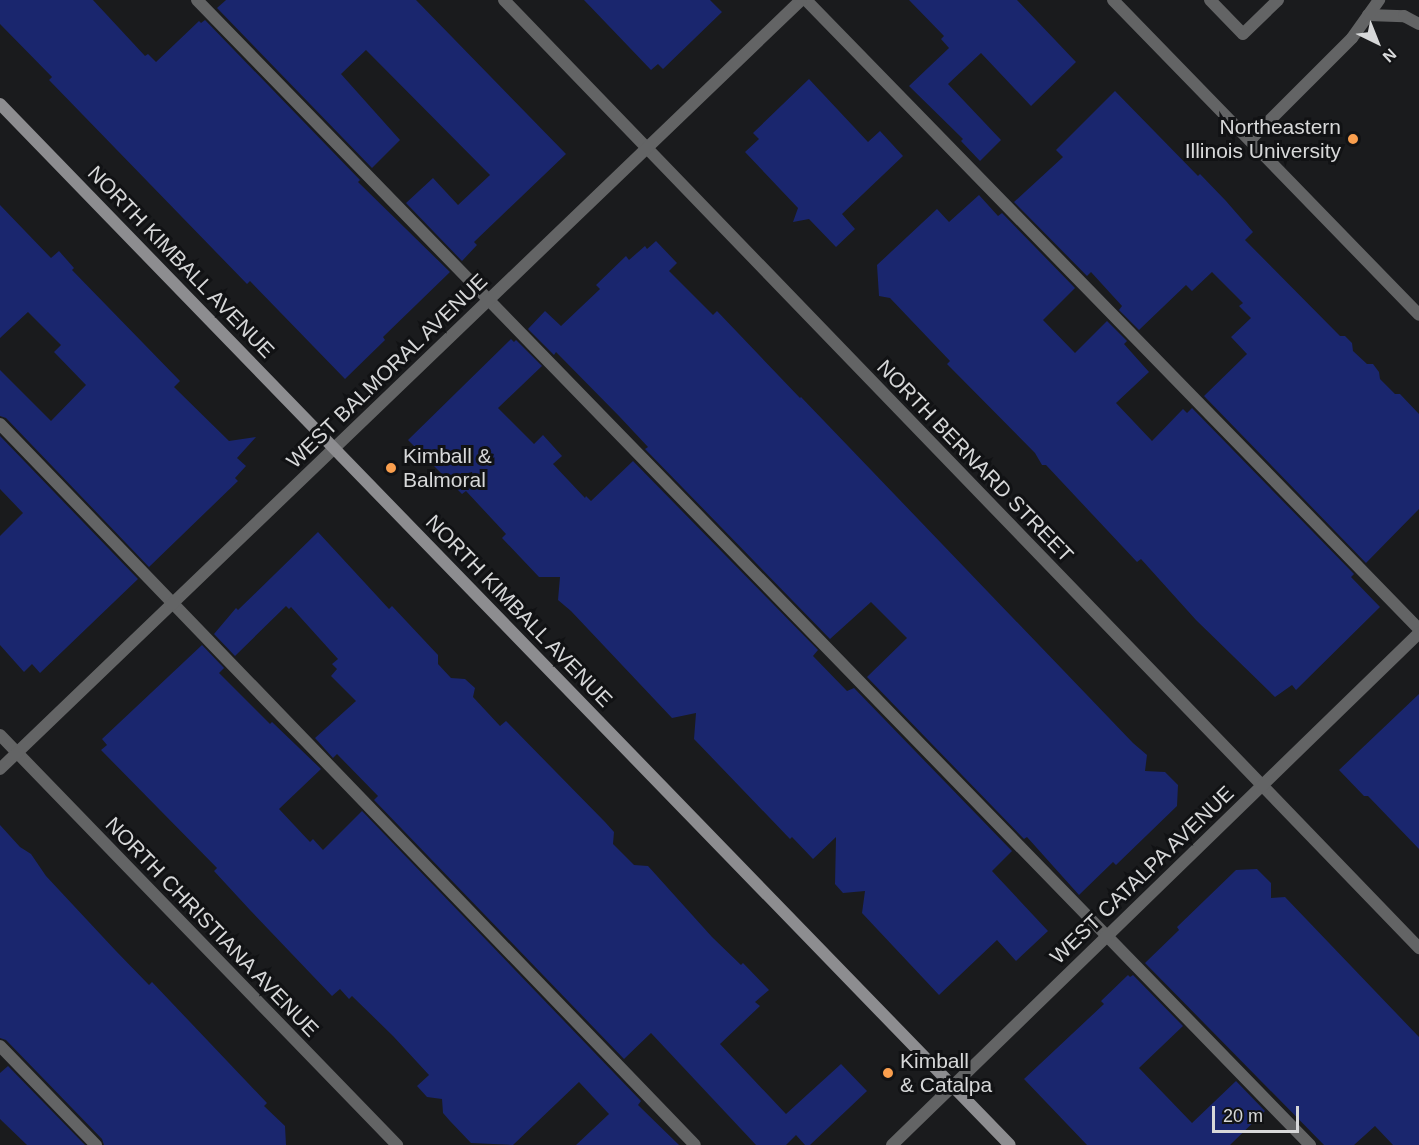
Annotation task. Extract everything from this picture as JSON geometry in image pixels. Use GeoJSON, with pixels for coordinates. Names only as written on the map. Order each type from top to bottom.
{"type":"FeatureCollection","features":[{"type":"Feature","properties":{"kind":"street"},"geometry":{"type":"LineString","coordinates":[[197,0],[1310,1145]]}},
{"type":"Feature","properties":{"kind":"street","name":"NORTH BERNARD STREET"},"geometry":{"type":"LineString","coordinates":[[504,0],[1419,948]]}},
{"type":"Feature","properties":{"kind":"street","name":"WEST BALMORAL AVENUE"},"geometry":{"type":"LineString","coordinates":[[0,769],[801,0]]}},
{"type":"Feature","properties":{"kind":"street"},"geometry":{"type":"LineString","coordinates":[[806,0],[1419,631]]}},
{"type":"Feature","properties":{"kind":"street"},"geometry":{"type":"LineString","coordinates":[[1113,0],[1419,315]]}},
{"type":"Feature","properties":{"kind":"street"},"geometry":{"type":"LineString","coordinates":[[1210,0],[1243,34],[1278,0]]}},
{"type":"Feature","properties":{"kind":"street"},"geometry":{"type":"LineString","coordinates":[[1250,140],[1352,38],[1379,0]]}},
{"type":"Feature","properties":{"kind":"street"},"geometry":{"type":"LineString","coordinates":[[1368,15],[1404,16],[1419,24]]}},
{"type":"Feature","properties":{"kind":"street","name":"NORTH KIMBALL AVENUE"},"geometry":{"type":"LineString","coordinates":[[0,104],[1011,1145]]}},
{"type":"Feature","properties":{"kind":"street"},"geometry":{"type":"LineString","coordinates":[[0,424],[695,1145]]}},
{"type":"Feature","properties":{"kind":"street","name":"WEST CATALPA AVENUE"},"geometry":{"type":"LineString","coordinates":[[892,1145],[1419,631]]}},
{"type":"Feature","properties":{"kind":"street","name":"NORTH CHRISTIANA AVENUE"},"geometry":{"type":"LineString","coordinates":[[0,735],[397,1145]]}},
{"type":"Feature","properties":{"kind":"street"},"geometry":{"type":"LineString","coordinates":[[0,1046],[96,1145]]}},
{"type":"Feature","properties":{"kind":"building"},"geometry":{"type":"Polygon","coordinates":[[[0,0],[93,0],[145,56],[148,54],[156,62],[199,21],[201,23],[205,20],[360,180],[358,182],[450,272],[383,337],[385,340],[345,379],[250,281],[247,284],[49,80],[52,77],[0,24],[0,0]]]}},
{"type":"Feature","properties":{"kind":"building"},"geometry":{"type":"Polygon","coordinates":[[[226,0],[416,0],[566,154],[474,242],[477,245],[462,261],[406,203],[433,178],[458,205],[490,175],[366,50],[341,74],[400,140],[372,168],[217,8],[226,0]]]}},
{"type":"Feature","properties":{"kind":"building"},"geometry":{"type":"Polygon","coordinates":[[[584,0],[710,0],[722,12],[663,69],[658,64],[651,70],[584,0]]]}},
{"type":"Feature","properties":{"kind":"building"},"geometry":{"type":"Polygon","coordinates":[[[909,0],[1017,0],[1076,62],[1031,106],[981,53],[948,84],[1001,140],[980,161],[961,141],[963,139],[909,86],[949,48],[941,39],[944,36],[909,0]]]}},
{"type":"Feature","properties":{"kind":"building"},"geometry":{"type":"Polygon","coordinates":[[[809,79],[868,142],[880,131],[903,156],[842,214],[855,229],[836,247],[809,219],[793,222],[798,208],[745,152],[759,139],[753,133],[809,79]]]}},
{"type":"Feature","properties":{"kind":"building"},"geometry":{"type":"Polygon","coordinates":[[[1115,91],[1198,176],[1200,174],[1226,201],[1253,232],[1245,240],[1340,336],[1345,336],[1352,343],[1353,351],[1367,364],[1373,364],[1379,372],[1380,379],[1395,394],[1400,394],[1419,414],[1419,509],[1366,563],[1204,396],[1247,354],[1231,337],[1251,318],[1239,306],[1243,303],[1212,272],[1192,291],[1186,285],[1139,330],[1119,310],[1122,306],[1091,272],[1087,276],[1014,202],[1063,157],[1056,150],[1115,91]]]}},
{"type":"Feature","properties":{"kind":"building"},"geometry":{"type":"Polygon","coordinates":[[[979,195],[998,216],[1002,213],[1075,288],[1043,320],[1075,353],[1107,321],[1127,341],[1124,344],[1149,372],[1116,403],[1152,441],[1183,409],[1187,413],[1192,408],[1354,574],[1351,577],[1380,607],[1296,690],[1292,685],[1275,697],[1196,620],[1141,559],[1137,562],[1046,465],[1042,465],[1035,453],[947,364],[950,361],[890,298],[879,296],[877,265],[937,209],[949,222],[979,195]]]}},
{"type":"Feature","properties":{"kind":"building"},"geometry":{"type":"Polygon","coordinates":[[[0,205],[51,258],[59,251],[74,268],[72,270],[180,381],[174,387],[229,441],[256,437],[237,458],[246,466],[235,478],[238,481],[149,567],[6,418],[0,416],[0,370],[51,421],[86,385],[54,352],[61,345],[28,312],[0,338],[0,205]]]}},
{"type":"Feature","properties":{"kind":"building"},"geometry":{"type":"Polygon","coordinates":[[[656,241],[677,263],[669,271],[713,315],[717,311],[1147,755],[1145,771],[1165,772],[1178,785],[1177,806],[1116,865],[1113,862],[1079,895],[1027,837],[1024,839],[867,677],[907,638],[871,602],[830,639],[645,449],[648,447],[619,416],[556,352],[554,355],[528,329],[545,311],[561,326],[600,289],[596,285],[626,256],[629,260],[645,246],[647,249],[656,241]]]}},
{"type":"Feature","properties":{"kind":"building"},"geometry":{"type":"Polygon","coordinates":[[[511,339],[514,342],[516,340],[542,366],[498,408],[534,444],[543,435],[562,456],[553,464],[585,498],[586,496],[591,501],[633,461],[818,650],[813,656],[847,691],[854,688],[1012,851],[992,871],[1048,931],[1016,961],[997,940],[939,995],[862,913],[865,891],[843,893],[835,884],[836,837],[813,859],[792,837],[790,839],[694,739],[696,713],[672,718],[558,600],[560,577],[539,577],[502,538],[506,534],[466,491],[462,494],[408,440],[511,339]]]}},
{"type":"Feature","properties":{"kind":"building"},"geometry":{"type":"Polygon","coordinates":[[[0,436],[138,579],[40,673],[32,664],[24,672],[0,645],[0,536],[23,513],[0,489],[0,436]]]}},
{"type":"Feature","properties":{"kind":"building"},"geometry":{"type":"Polygon","coordinates":[[[318,532],[389,609],[392,606],[438,655],[438,664],[451,678],[465,679],[475,688],[473,697],[500,726],[506,721],[605,822],[614,832],[613,844],[634,865],[648,866],[712,937],[741,965],[743,963],[769,990],[755,1002],[760,1006],[720,1044],[786,1114],[841,1064],[867,1091],[810,1145],[805,1145],[796,1135],[786,1145],[756,1145],[651,1033],[624,1059],[374,800],[378,796],[337,754],[333,758],[315,738],[356,701],[331,676],[337,669],[332,664],[338,659],[291,607],[289,609],[286,606],[235,656],[214,634],[236,608],[238,610],[318,532]]]}},
{"type":"Feature","properties":{"kind":"building"},"geometry":{"type":"Polygon","coordinates":[[[202,645],[224,668],[219,673],[270,724],[272,722],[321,769],[279,809],[310,842],[313,839],[323,850],[362,811],[641,1101],[638,1105],[679,1145],[576,1145],[609,1114],[579,1082],[513,1145],[471,1143],[443,1113],[442,1099],[427,1097],[417,1086],[429,1075],[393,1036],[352,996],[349,999],[340,989],[332,996],[214,871],[217,868],[101,750],[107,745],[102,739],[202,645]]]}},
{"type":"Feature","properties":{"kind":"building"},"geometry":{"type":"Polygon","coordinates":[[[1419,694],[1419,849],[1368,796],[1364,796],[1339,770],[1419,694]]]}},
{"type":"Feature","properties":{"kind":"building"},"geometry":{"type":"Polygon","coordinates":[[[0,825],[20,847],[31,854],[46,876],[116,951],[149,985],[152,982],[267,1103],[264,1106],[285,1126],[286,1145],[104,1145],[102,1139],[6,1040],[0,1038],[0,825]]]}},
{"type":"Feature","properties":{"kind":"building"},"geometry":{"type":"Polygon","coordinates":[[[1257,869],[1271,883],[1271,898],[1285,897],[1419,1037],[1419,1145],[1393,1145],[1375,1126],[1354,1145],[1324,1145],[1145,963],[1179,930],[1177,927],[1236,870],[1257,869]]]}},
{"type":"Feature","properties":{"kind":"building"},"geometry":{"type":"Polygon","coordinates":[[[1128,975],[1130,977],[1133,975],[1183,1026],[1139,1068],[1192,1123],[1236,1081],[1265,1111],[1230,1145],[1087,1145],[1024,1079],[1104,1004],[1101,1001],[1128,975]]]}},
{"type":"Feature","properties":{"kind":"building"},"geometry":{"type":"Polygon","coordinates":[[[8,1066],[85,1145],[27,1145],[0,1119],[0,1073],[8,1066]]]}},
{"type":"Feature","properties":{"kind":"place","name":"Northeastern Illinois University"},"geometry":{"type":"Point","coordinates":[1353,139]}},
{"type":"Feature","properties":{"kind":"place","name":"Kimball & Balmoral"},"geometry":{"type":"Point","coordinates":[391,468]}},
{"type":"Feature","properties":{"kind":"place","name":"Kimball & Catalpa"},"geometry":{"type":"Point","coordinates":[888,1073]}}]}
